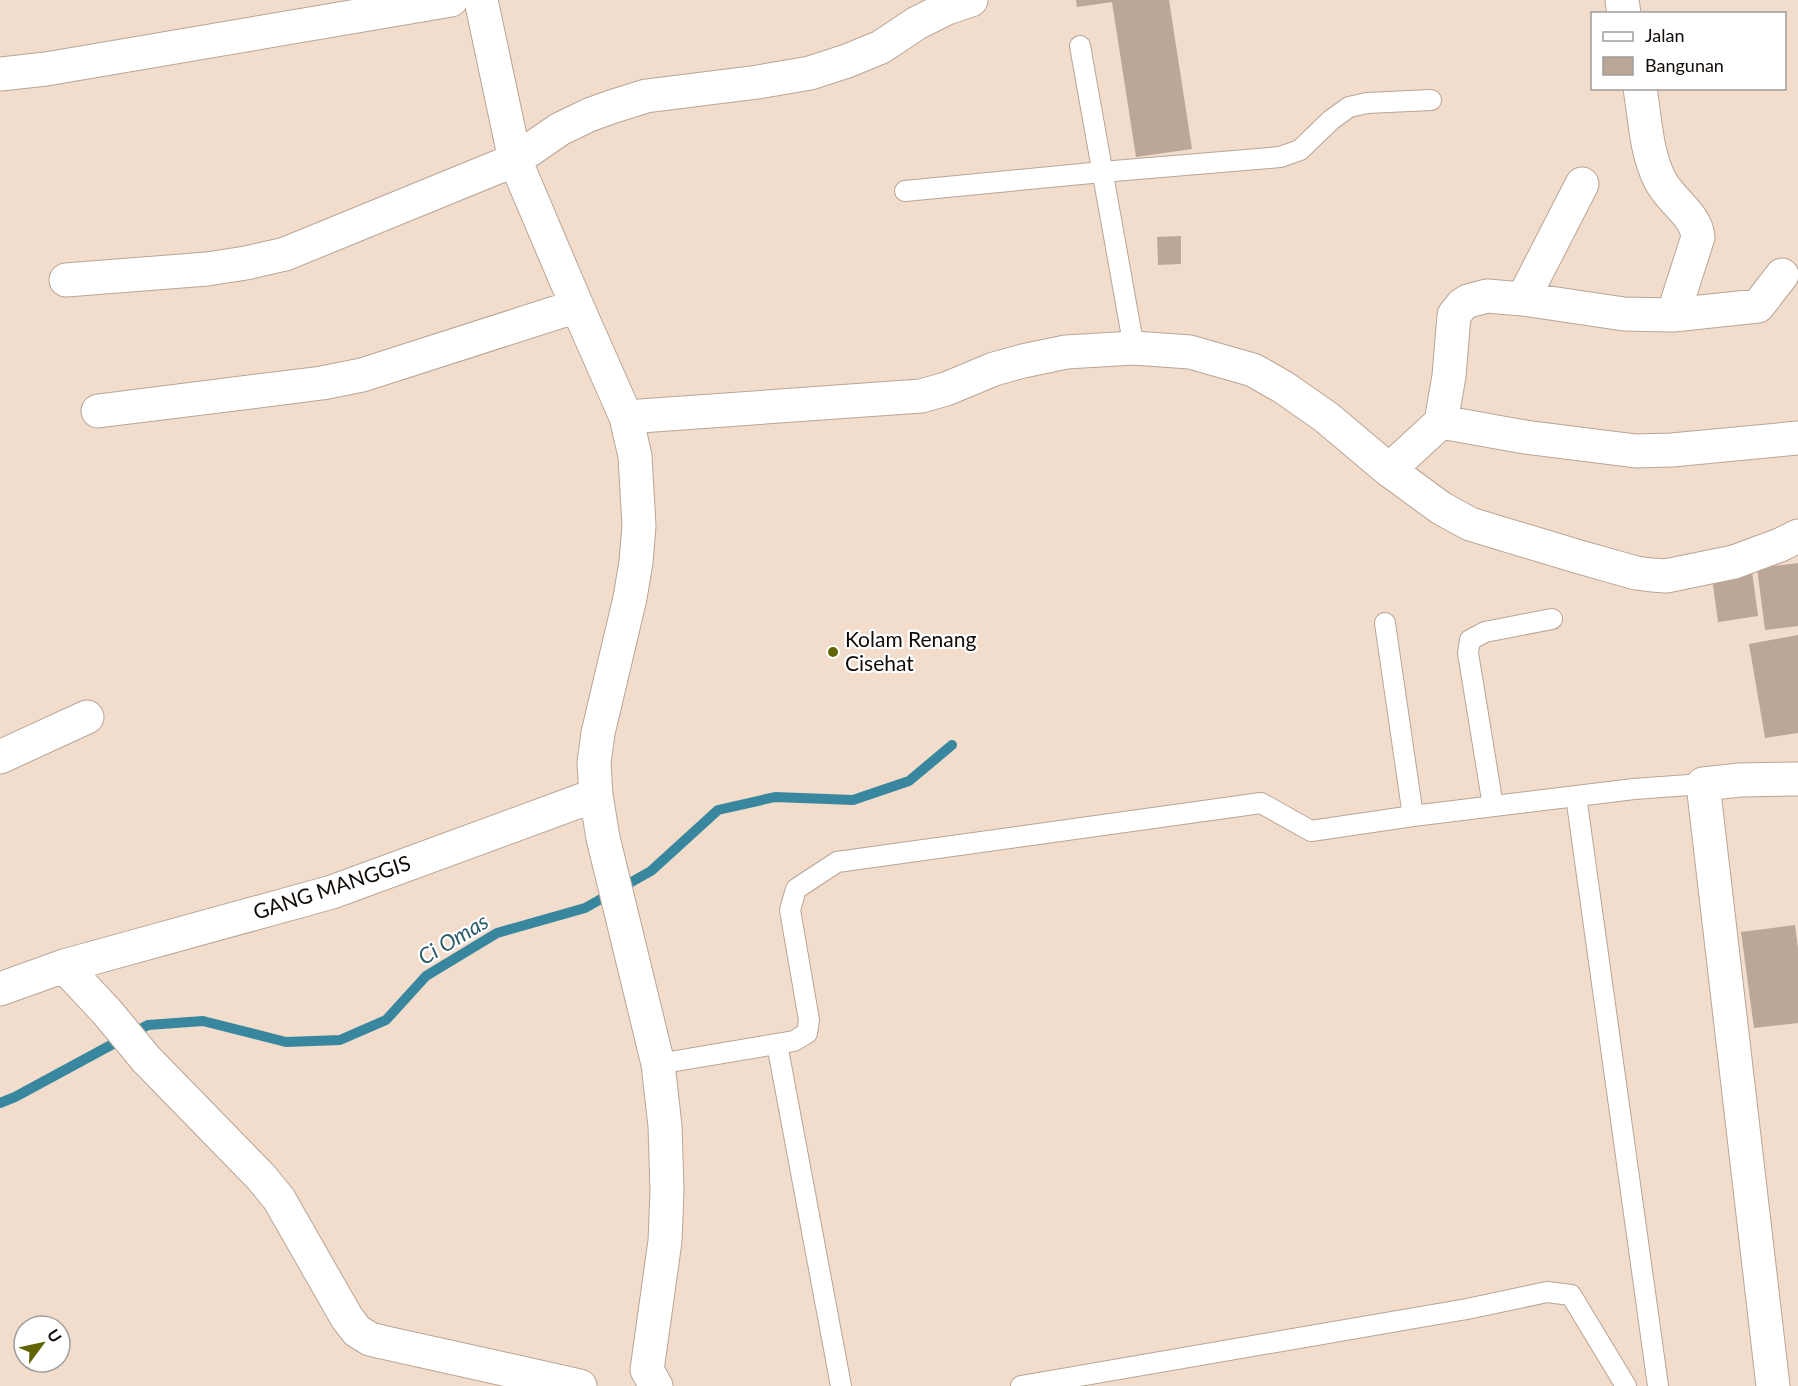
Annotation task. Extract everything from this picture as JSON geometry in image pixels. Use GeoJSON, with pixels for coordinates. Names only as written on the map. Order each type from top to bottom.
{"type":"FeatureCollection","features":[{"type":"Feature","properties":{"kind":"street"},"geometry":{"type":"LineString","coordinates":[[0,74],[46,69],[451,0]]}},
{"type":"Feature","properties":{"kind":"street"},"geometry":{"type":"LineString","coordinates":[[481,0],[515,160],[626,417],[635,456],[639,526],[636,562],[630,598],[598,734],[594,763],[596,795],[603,838],[658,1064],[665,1126],[667,1191],[665,1241],[651,1378]]}},
{"type":"Feature","properties":{"kind":"street"},"geometry":{"type":"LineString","coordinates":[[66,280],[207,269],[285,254],[515,160],[560,129],[611,107],[646,96],[810,73],[881,47],[927,18],[971,0]]}},
{"type":"Feature","properties":{"kind":"street"},"geometry":{"type":"LineString","coordinates":[[1640,90],[1652,155],[1659,178],[1668,194],[1692,220],[1697,229],[1698,237],[1673,315]]}},
{"type":"Feature","properties":{"kind":"street"},"geometry":{"type":"LineString","coordinates":[[1523,298],[1582,184]]}},
{"type":"Feature","properties":{"kind":"street"},"geometry":{"type":"LineString","coordinates":[[1389,470],[1441,422],[1449,375],[1454,315],[1468,301],[1487,296],[1523,298],[1624,314],[1673,315],[1758,306],[1790,287]]}},
{"type":"Feature","properties":{"kind":"street"},"geometry":{"type":"LineString","coordinates":[[98,411],[322,383],[362,375],[577,306]]}},
{"type":"Feature","properties":{"kind":"street"},"geometry":{"type":"LineString","coordinates":[[626,417],[921,396],[946,389],[994,369],[1066,352],[1134,348],[1190,352],[1253,370],[1283,387],[1326,417],[1389,470],[1441,508],[1470,524],[1576,556],[1644,574],[1666,576],[1734,562],[1798,536]]}},
{"type":"Feature","properties":{"kind":"street"},"geometry":{"type":"LineString","coordinates":[[1441,422],[1503,434],[1635,451],[1672,450],[1798,438]]}},
{"type":"Feature","properties":{"kind":"street"},"geometry":{"type":"LineString","coordinates":[[0,757],[87,717]]}},
{"type":"Feature","properties":{"kind":"street"},"geometry":{"type":"LineString","coordinates":[[1773,1386],[1703,784],[1740,780],[1798,779]]}},
{"type":"Feature","properties":{"kind":"street","name":"GANG MANGGIS"},"geometry":{"type":"LineString","coordinates":[[0,988],[64,966],[332,892],[596,795]]}},
{"type":"Feature","properties":{"kind":"street"},"geometry":{"type":"LineString","coordinates":[[64,966],[146,1059],[261,1177],[279,1199],[339,1306],[357,1330],[370,1339],[580,1386]]}},
{"type":"Feature","properties":{"kind":"lane"},"geometry":{"type":"LineString","coordinates":[[1080,46],[1134,348]]}},
{"type":"Feature","properties":{"kind":"lane"},"geometry":{"type":"LineString","coordinates":[[905,191],[1280,157],[1300,150],[1330,120],[1349,107],[1367,103],[1431,100]]}},
{"type":"Feature","properties":{"kind":"lane"},"geometry":{"type":"LineString","coordinates":[[1493,806],[1468,653],[1470,640],[1485,632],[1552,619]]}},
{"type":"Feature","properties":{"kind":"lane"},"geometry":{"type":"LineString","coordinates":[[1384,623],[1413,816]]}},
{"type":"Feature","properties":{"kind":"lane"},"geometry":{"type":"LineString","coordinates":[[658,1064],[794,1041],[807,1033],[809,1020],[790,910],[796,889],[837,862],[1261,803],[1311,831],[1634,789],[1703,784]]}},
{"type":"Feature","properties":{"kind":"lane"},"geometry":{"type":"LineString","coordinates":[[1576,796],[1658,1386]]}},
{"type":"Feature","properties":{"kind":"lane"},"geometry":{"type":"LineString","coordinates":[[777,1044],[841,1386]]}},
{"type":"Feature","properties":{"kind":"lane"},"geometry":{"type":"LineString","coordinates":[[1021,1386],[1467,1309],[1547,1292],[1571,1295],[1626,1386]]}},
{"type":"Feature","properties":{"kind":"building"},"geometry":{"type":"Polygon","coordinates":[[[1076,0],[1169,0],[1192,149],[1136,157],[1112,2],[1077,7],[1076,0]]]}},
{"type":"Feature","properties":{"kind":"building"},"geometry":{"type":"Polygon","coordinates":[[[1181,236],[1181,264],[1158,265],[1157,237],[1181,236]]]}},
{"type":"Feature","properties":{"kind":"building"},"geometry":{"type":"Polygon","coordinates":[[[1798,563],[1798,626],[1765,630],[1757,568],[1798,563]]]}},
{"type":"Feature","properties":{"kind":"building"},"geometry":{"type":"Polygon","coordinates":[[[1751,564],[1758,616],[1718,622],[1711,570],[1751,564]]]}},
{"type":"Feature","properties":{"kind":"building"},"geometry":{"type":"Polygon","coordinates":[[[1798,635],[1798,733],[1765,738],[1749,644],[1798,635]]]}},
{"type":"Feature","properties":{"kind":"building"},"geometry":{"type":"Polygon","coordinates":[[[1795,925],[1798,949],[1798,1023],[1754,1028],[1741,932],[1795,925]]]}},
{"type":"Feature","properties":{"kind":"waterway","name":"Ci Omas"},"geometry":{"type":"LineString","coordinates":[[0,1103],[148,1025],[203,1021],[286,1042],[340,1040],[386,1020],[426,976],[497,933],[585,908],[651,871],[718,810],[775,797],[853,800],[909,781],[952,745]]}},
{"type":"Feature","properties":{"kind":"place","name":"Kolam Renang Cisehat"},"geometry":{"type":"Point","coordinates":[833,652]}}]}
